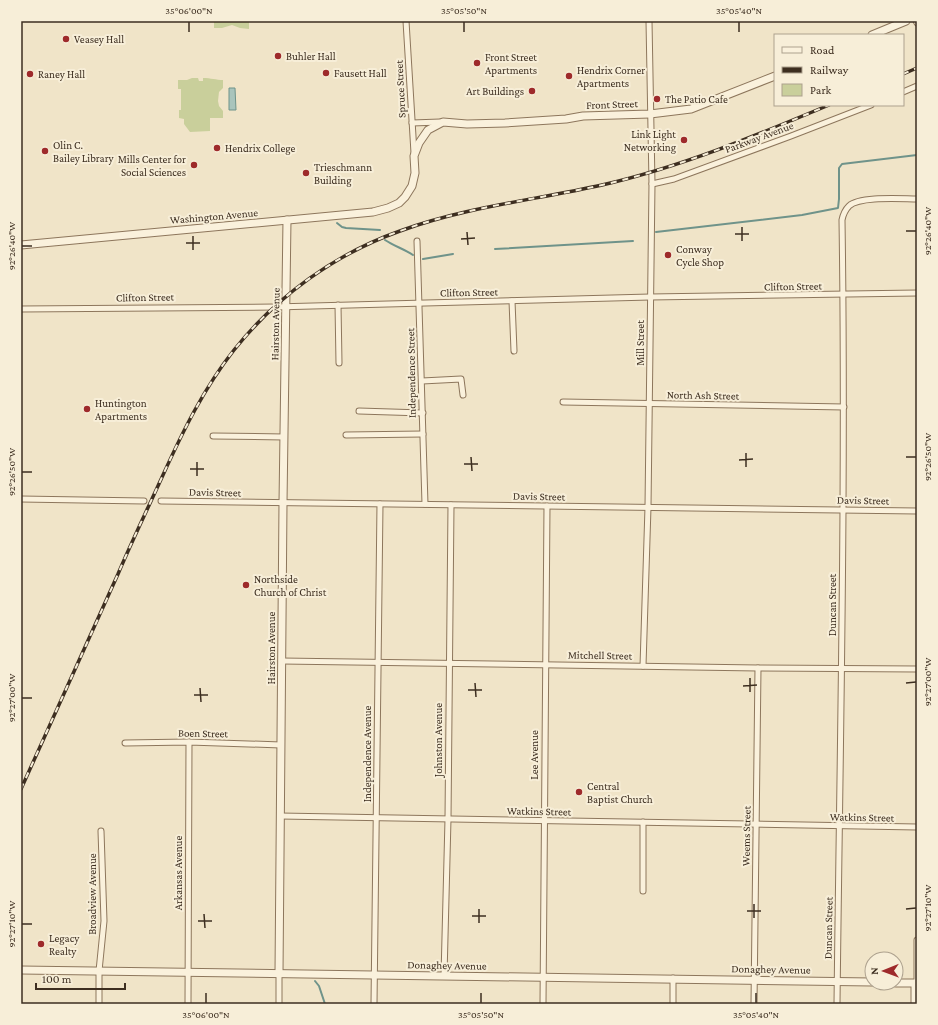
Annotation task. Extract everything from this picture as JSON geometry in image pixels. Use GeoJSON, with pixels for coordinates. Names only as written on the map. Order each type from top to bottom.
{"type":"FeatureCollection","features":[{"type":"Feature","properties":{"kind":"street","name":"Spruce Street"},"geometry":{"type":"LineString","coordinates":[[406,21],[414,156]]}},
{"type":"Feature","properties":{"kind":"street","name":"Mill Street"},"geometry":{"type":"LineString","coordinates":[[643,666],[650,404],[652,184],[649,21]]}},
{"type":"Feature","properties":{"kind":"street"},"geometry":{"type":"LineString","coordinates":[[874,34],[906,21]]}},
{"type":"Feature","properties":{"kind":"street","name":"Front Street"},"geometry":{"type":"LineString","coordinates":[[412,123],[443,122],[467,124],[566,119],[583,116],[650,114],[691,109],[774,76]]}},
{"type":"Feature","properties":{"kind":"street"},"geometry":{"type":"LineString","coordinates":[[904,92],[917,86]]}},
{"type":"Feature","properties":{"kind":"street","name":"Parkway Avenue"},"geometry":{"type":"LineString","coordinates":[[652,184],[674,179],[784,139],[868,106]]}},
{"type":"Feature","properties":{"kind":"street"},"geometry":{"type":"LineString","coordinates":[[414,156],[423,136],[431,128],[443,122]]}},
{"type":"Feature","properties":{"kind":"street","name":"Washington Avenue"},"geometry":{"type":"LineString","coordinates":[[21,245],[373,212],[399,203],[405,197],[412,186],[414,156]]}},
{"type":"Feature","properties":{"kind":"street","name":"Duncan Street"},"geometry":{"type":"LineString","coordinates":[[836,1004],[842,668],[842,509],[844,406],[842,220],[848,207],[855,202],[864,200],[917,199]]}},
{"type":"Feature","properties":{"kind":"street","name":"Hairston Avenue"},"geometry":{"type":"LineString","coordinates":[[279,1004],[287,220]]}},
{"type":"Feature","properties":{"kind":"street","name":"Independence Street"},"geometry":{"type":"LineString","coordinates":[[417,241],[425,504]]}},
{"type":"Feature","properties":{"kind":"street","name":"Clifton Street"},"geometry":{"type":"LineString","coordinates":[[21,309],[286,306],[650,297],[917,293]]}},
{"type":"Feature","properties":{"kind":"street"},"geometry":{"type":"LineString","coordinates":[[512,301],[514,351]]}},
{"type":"Feature","properties":{"kind":"street"},"geometry":{"type":"LineString","coordinates":[[338,305],[340,363]]}},
{"type":"Feature","properties":{"kind":"street"},"geometry":{"type":"LineString","coordinates":[[422,381],[461,379],[462,395]]}},
{"type":"Feature","properties":{"kind":"street","name":"North Ash Street"},"geometry":{"type":"LineString","coordinates":[[562,402],[844,406]]}},
{"type":"Feature","properties":{"kind":"street"},"geometry":{"type":"LineString","coordinates":[[359,411],[423,413]]}},
{"type":"Feature","properties":{"kind":"street"},"geometry":{"type":"LineString","coordinates":[[346,435],[423,434]]}},
{"type":"Feature","properties":{"kind":"street"},"geometry":{"type":"LineString","coordinates":[[214,436],[284,437]]}},
{"type":"Feature","properties":{"kind":"street"},"geometry":{"type":"LineString","coordinates":[[21,499],[144,501]]}},
{"type":"Feature","properties":{"kind":"street","name":"Davis Street"},"geometry":{"type":"LineString","coordinates":[[161,501],[917,511]]}},
{"type":"Feature","properties":{"kind":"street","name":"Independence Avenue"},"geometry":{"type":"LineString","coordinates":[[374,1004],[380,504]]}},
{"type":"Feature","properties":{"kind":"street","name":"Johnston Avenue"},"geometry":{"type":"LineString","coordinates":[[444,976],[448,819],[448,663],[451,505]]}},
{"type":"Feature","properties":{"kind":"street","name":"Lee Avenue"},"geometry":{"type":"LineString","coordinates":[[543,1004],[542,978],[547,506]]}},
{"type":"Feature","properties":{"kind":"street","name":"Mitchell Street"},"geometry":{"type":"LineString","coordinates":[[282,661],[917,669]]}},
{"type":"Feature","properties":{"kind":"street","name":"Weems Street"},"geometry":{"type":"LineString","coordinates":[[754,1004],[758,668]]}},
{"type":"Feature","properties":{"kind":"street","name":"Boen Street"},"geometry":{"type":"LineString","coordinates":[[125,743],[189,742],[281,745]]}},
{"type":"Feature","properties":{"kind":"street","name":"Arkansas Avenue"},"geometry":{"type":"LineString","coordinates":[[188,1004],[189,742]]}},
{"type":"Feature","properties":{"kind":"street","name":"Watkins Street"},"geometry":{"type":"LineString","coordinates":[[280,816],[377,819],[757,824],[840,827],[917,827]]}},
{"type":"Feature","properties":{"kind":"street"},"geometry":{"type":"LineString","coordinates":[[643,822],[643,891]]}},
{"type":"Feature","properties":{"kind":"street","name":"Broadview Avenue"},"geometry":{"type":"LineString","coordinates":[[99,1004],[99,971],[104,921],[101,832]]}},
{"type":"Feature","properties":{"kind":"street"},"geometry":{"type":"LineString","coordinates":[[914,1004],[917,940]]}},
{"type":"Feature","properties":{"kind":"street","name":"Donaghey Avenue"},"geometry":{"type":"LineString","coordinates":[[21,970],[864,982]]}},
{"type":"Feature","properties":{"kind":"street"},"geometry":{"type":"LineString","coordinates":[[673,978],[673,1004]]}},
{"type":"Feature","properties":{"kind":"street"},"geometry":{"type":"LineString","coordinates":[[904,983],[916,983]]}},
{"type":"Feature","properties":{"kind":"green space"},"geometry":{"type":"Polygon","coordinates":[[[214,21],[249,21],[249,29],[232,25],[222,28],[214,28],[214,21]]]}},
{"type":"Feature","properties":{"kind":"green space"},"geometry":{"type":"Polygon","coordinates":[[[198,78],[199,81],[203,81],[203,78],[223,80],[223,88],[219,92],[218,101],[219,106],[223,111],[223,118],[210,118],[210,131],[190,132],[184,124],[184,119],[179,118],[179,110],[181,110],[181,89],[178,89],[178,80],[187,80],[198,78]]]}},
{"type":"Feature","properties":{"kind":"water"},"geometry":{"type":"Polygon","coordinates":[[[229,88],[235,88],[236,110],[229,110],[229,88]]]}},
{"type":"Feature","properties":{"kind":"waterway"},"geometry":{"type":"LineString","coordinates":[[656,232],[802,215],[838,208],[839,168],[842,164],[917,155]]}},
{"type":"Feature","properties":{"kind":"waterway"},"geometry":{"type":"LineString","coordinates":[[337,223],[346,228],[380,230]]}},
{"type":"Feature","properties":{"kind":"waterway"},"geometry":{"type":"LineString","coordinates":[[385,240],[413,255]]}},
{"type":"Feature","properties":{"kind":"waterway"},"geometry":{"type":"LineString","coordinates":[[495,249],[633,241]]}},
{"type":"Feature","properties":{"kind":"waterway"},"geometry":{"type":"LineString","coordinates":[[423,259],[453,254]]}},
{"type":"Feature","properties":{"kind":"waterway"},"geometry":{"type":"LineString","coordinates":[[315,981],[319,986],[325,1004]]}},
{"type":"Feature","properties":{"kind":"railway"},"geometry":{"type":"LineString","coordinates":[[904,74],[917,68]]}},
{"type":"Feature","properties":{"kind":"railway"},"geometry":{"type":"LineString","coordinates":[[21,789],[134,537],[178,442],[195,410],[213,379],[234,350],[251,330],[288,295],[330,265],[353,252],[400,231],[475,210],[631,178],[717,150],[827,106]]}},
{"type":"Feature","properties":{"kind":"place","name":"Veasey Hall"},"geometry":{"type":"Point","coordinates":[66,39]}},
{"type":"Feature","properties":{"kind":"place","name":"Buhler Hall"},"geometry":{"type":"Point","coordinates":[278,56]}},
{"type":"Feature","properties":{"kind":"place","name":"Front Street Apartments"},"geometry":{"type":"Point","coordinates":[477,63]}},
{"type":"Feature","properties":{"kind":"place","name":"Fausett Hall"},"geometry":{"type":"Point","coordinates":[326,73]}},
{"type":"Feature","properties":{"kind":"place","name":"Raney Hall"},"geometry":{"type":"Point","coordinates":[30,74]}},
{"type":"Feature","properties":{"kind":"place","name":"Hendrix Corner Apartments"},"geometry":{"type":"Point","coordinates":[569,76]}},
{"type":"Feature","properties":{"kind":"place","name":"Art Buildings"},"geometry":{"type":"Point","coordinates":[532,91]}},
{"type":"Feature","properties":{"kind":"place","name":"The Patio Cafe"},"geometry":{"type":"Point","coordinates":[657,99]}},
{"type":"Feature","properties":{"kind":"place","name":"Link Light Networking"},"geometry":{"type":"Point","coordinates":[684,140]}},
{"type":"Feature","properties":{"kind":"place","name":"Hendrix College"},"geometry":{"type":"Point","coordinates":[217,148]}},
{"type":"Feature","properties":{"kind":"place","name":"Olin C. Bailey Library"},"geometry":{"type":"Point","coordinates":[45,151]}},
{"type":"Feature","properties":{"kind":"place","name":"Mills Center for Social Sciences"},"geometry":{"type":"Point","coordinates":[194,165]}},
{"type":"Feature","properties":{"kind":"place","name":"Trieschmann Building"},"geometry":{"type":"Point","coordinates":[306,173]}},
{"type":"Feature","properties":{"kind":"place","name":"Conway Cycle Shop"},"geometry":{"type":"Point","coordinates":[668,255]}},
{"type":"Feature","properties":{"kind":"place","name":"Huntington Apartments"},"geometry":{"type":"Point","coordinates":[87,409]}},
{"type":"Feature","properties":{"kind":"place","name":"Northside Church of Christ"},"geometry":{"type":"Point","coordinates":[246,585]}},
{"type":"Feature","properties":{"kind":"place","name":"Central Baptist Church"},"geometry":{"type":"Point","coordinates":[579,792]}},
{"type":"Feature","properties":{"kind":"place","name":"Legacy Realty"},"geometry":{"type":"Point","coordinates":[41,944]}}]}
